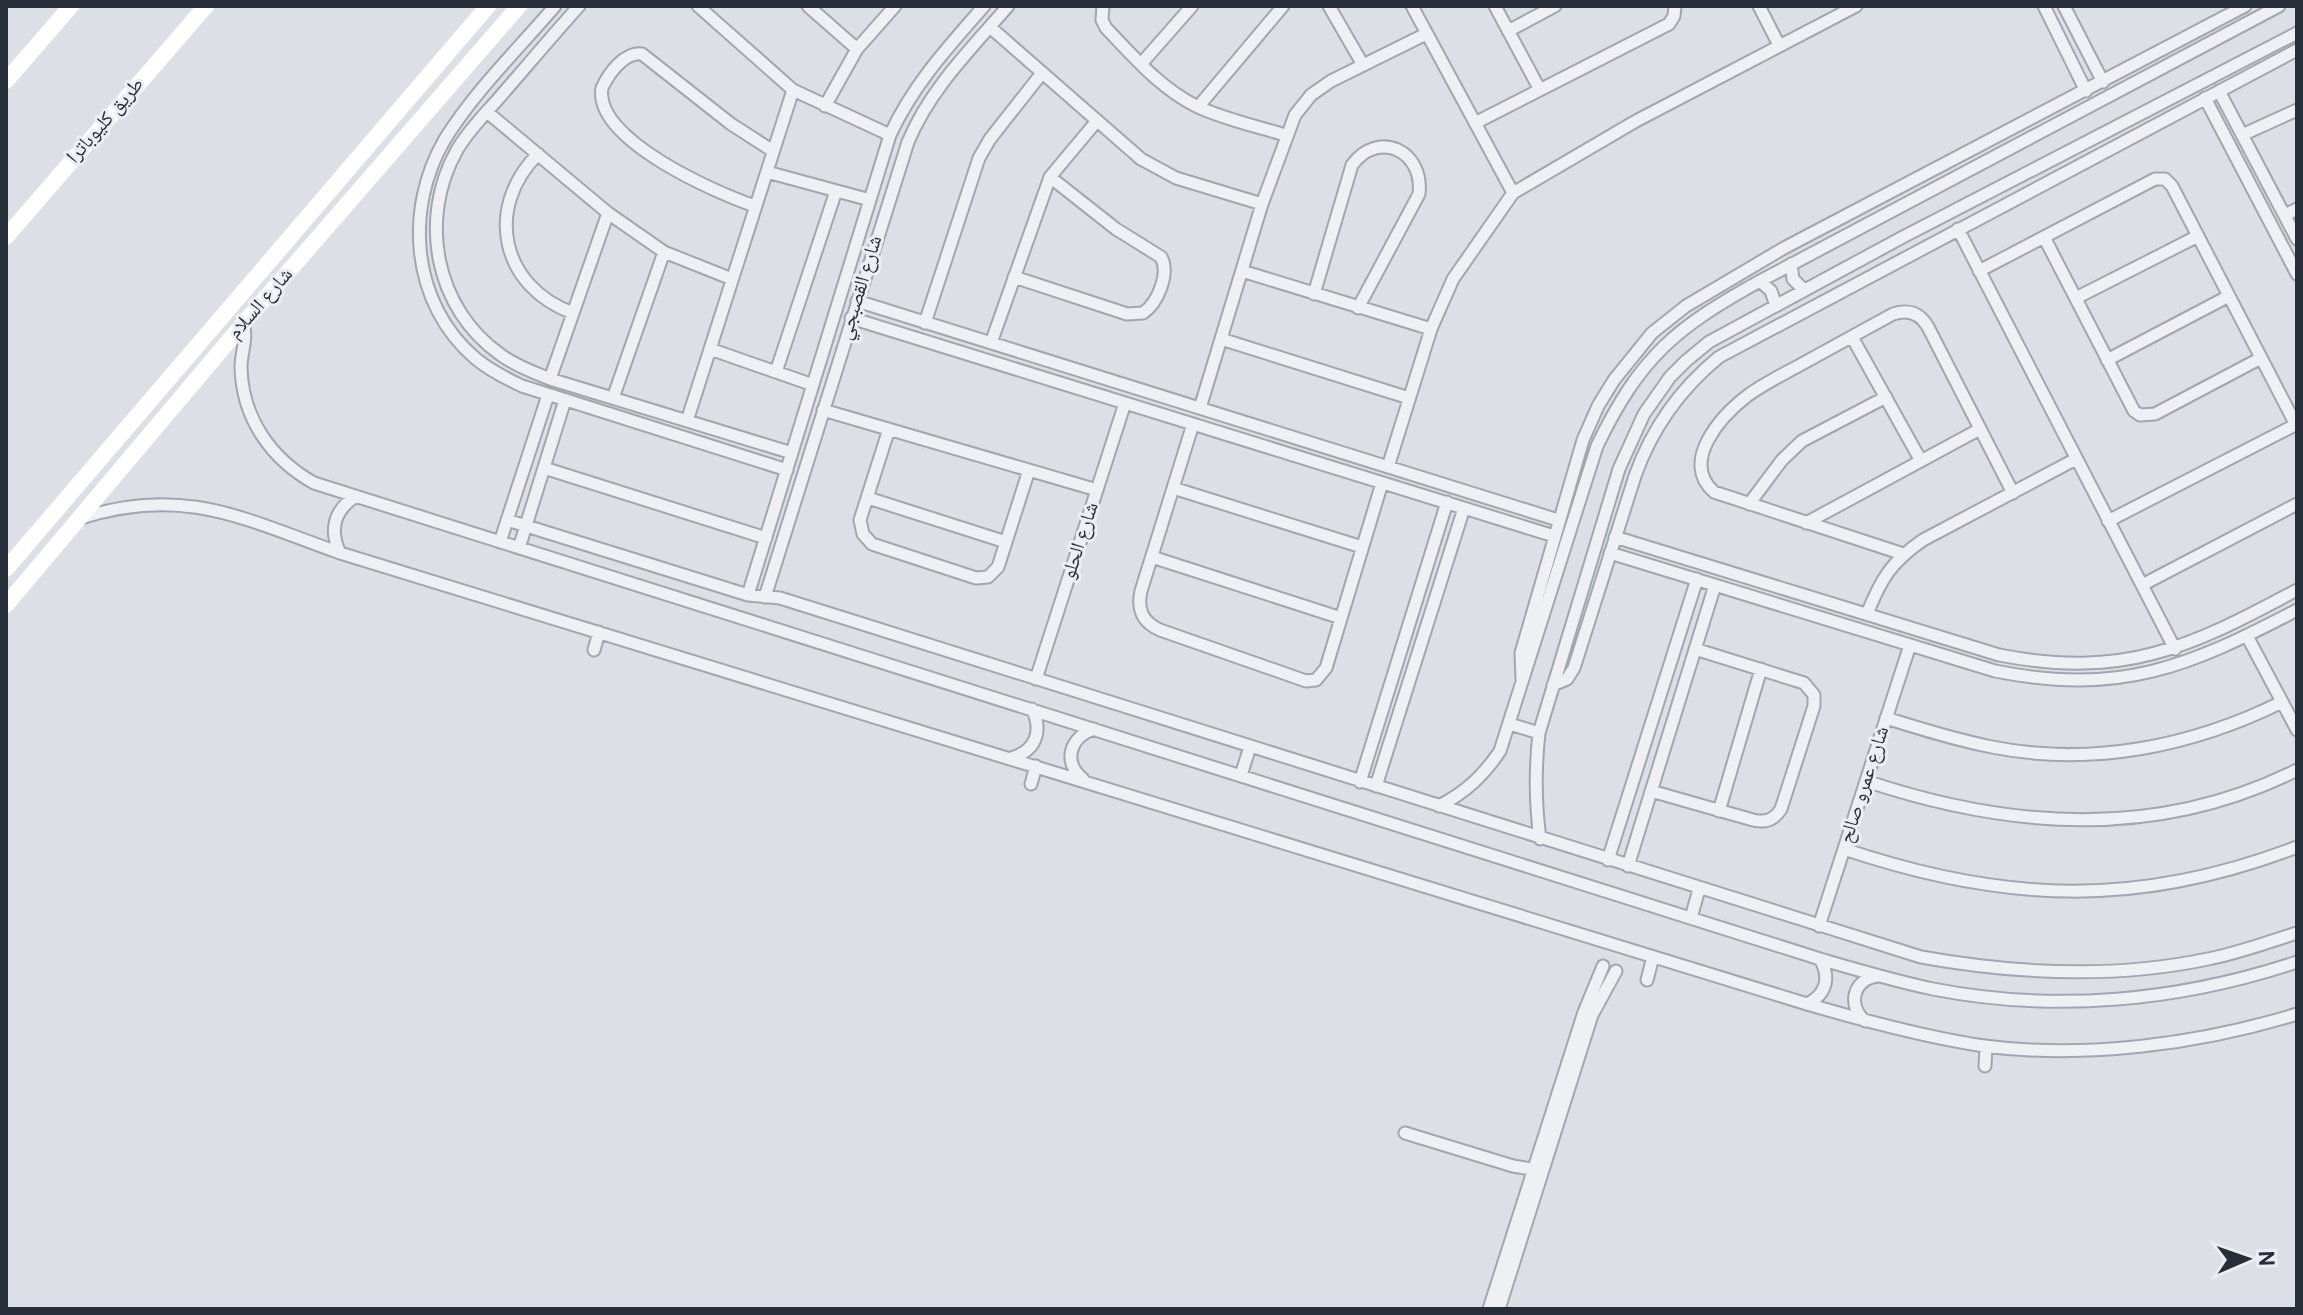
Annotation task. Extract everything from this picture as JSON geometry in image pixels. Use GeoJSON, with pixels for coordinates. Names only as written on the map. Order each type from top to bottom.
{"type":"FeatureCollection","features":[{"type":"Feature","properties":{"kind":"main road","name":"طريق كليوباترا"},"geometry":{"type":"LineString","coordinates":[[6,237],[206,6]]}},
{"type":"Feature","properties":{"kind":"main road","name":"شارع السلام"},"geometry":{"type":"LineString","coordinates":[[6,569],[488,6]]}},
{"type":"Feature","properties":{"kind":"main road","name":"شارع السلام"},"geometry":{"type":"LineString","coordinates":[[6,605],[243,324],[519,6]]}},
{"type":"Feature","properties":{"kind":"main road"},"geometry":{"type":"LineString","coordinates":[[9,72],[66,9]]}},
{"type":"Feature","properties":{"kind":"main road"},"geometry":{"type":"LineString","coordinates":[[41,528],[58,544]]}},
{"type":"Feature","properties":{"kind":"street"},"geometry":{"type":"LineString","coordinates":[[555,6],[459,118],[445,140],[425,188],[419,243],[427,289],[439,314],[474,358],[522,386],[787,470]]}},
{"type":"Feature","properties":{"kind":"street"},"geometry":{"type":"LineString","coordinates":[[579,6],[459,147],[440,190],[436,225],[438,260],[455,304],[484,341],[512,362],[550,379],[792,453]]}},
{"type":"Feature","properties":{"kind":"street"},"geometry":{"type":"LineString","coordinates":[[698,6],[793,90],[890,135]]}},
{"type":"Feature","properties":{"kind":"street"},"geometry":{"type":"LineString","coordinates":[[808,6],[857,49]]}},
{"type":"Feature","properties":{"kind":"street"},"geometry":{"type":"LineString","coordinates":[[825,106],[857,49],[895,6]]}},
{"type":"Feature","properties":{"kind":"street","name":"شارع القصبجي"},"geometry":{"type":"LineString","coordinates":[[748,595],[890,135],[920,82],[984,6]]}},
{"type":"Feature","properties":{"kind":"street","name":"شارع القصبجي"},"geometry":{"type":"LineString","coordinates":[[765,597],[851,318],[917,122],[941,84],[1008,6]]}},
{"type":"Feature","properties":{"kind":"street"},"geometry":{"type":"LineString","coordinates":[[1103,6],[1102,20],[1106,28],[1141,64],[1181,97],[1198,107],[1285,135]]}},
{"type":"Feature","properties":{"kind":"street"},"geometry":{"type":"LineString","coordinates":[[1141,64],[1192,6]]}},
{"type":"Feature","properties":{"kind":"street"},"geometry":{"type":"LineString","coordinates":[[1198,107],[1283,6]]}},
{"type":"Feature","properties":{"kind":"street"},"geometry":{"type":"LineString","coordinates":[[1329,6],[1363,65]]}},
{"type":"Feature","properties":{"kind":"street"},"geometry":{"type":"LineString","coordinates":[[1412,6],[1513,193]]}},
{"type":"Feature","properties":{"kind":"street"},"geometry":{"type":"LineString","coordinates":[[1495,6],[1540,90]]}},
{"type":"Feature","properties":{"kind":"street"},"geometry":{"type":"LineString","coordinates":[[1508,31],[1555,6]]}},
{"type":"Feature","properties":{"kind":"street"},"geometry":{"type":"LineString","coordinates":[[1475,123],[1670,23],[1675,6]]}},
{"type":"Feature","properties":{"kind":"street"},"geometry":{"type":"LineString","coordinates":[[1759,6],[1779,45]]}},
{"type":"Feature","properties":{"kind":"street"},"geometry":{"type":"LineString","coordinates":[[2044,6],[2086,91]]}},
{"type":"Feature","properties":{"kind":"street"},"geometry":{"type":"LineString","coordinates":[[2064,6],[2103,82]]}},
{"type":"Feature","properties":{"kind":"street"},"geometry":{"type":"LineString","coordinates":[[1523,684],[1521,653],[1576,461],[1598,406],[1614,380],[1652,333],[1676,313],[1784,248],[2245,6]]}},
{"type":"Feature","properties":{"kind":"street"},"geometry":{"type":"LineString","coordinates":[[1439,806],[1461,795],[1483,776],[1500,751],[1590,466],[1610,418],[1632,382],[1667,342],[1688,325],[1760,281],[2279,6]]}},
{"type":"Feature","properties":{"kind":"street"},"geometry":{"type":"LineString","coordinates":[[1388,467],[1431,329],[1453,279],[1513,193],[1636,121],[1848,8]]}},
{"type":"Feature","properties":{"kind":"street"},"geometry":{"type":"LineString","coordinates":[[990,27],[1096,122],[1158,170],[1262,204]]}},
{"type":"Feature","properties":{"kind":"street"},"geometry":{"type":"LineString","coordinates":[[1540,839],[1535,781],[1539,733],[1619,469],[1644,414],[1670,377],[1709,342],[1901,238],[2297,33]]}},
{"type":"Feature","properties":{"kind":"street"},"geometry":{"type":"LineString","coordinates":[[1200,408],[1262,204],[1285,135],[1295,115],[1311,95],[1331,81],[1426,34]]}},
{"type":"Feature","properties":{"kind":"street"},"geometry":{"type":"LineString","coordinates":[[530,36],[543,47]]}},
{"type":"Feature","properties":{"kind":"street"},"geometry":{"type":"LineString","coordinates":[[2179,42],[2187,56]]}},
{"type":"Feature","properties":{"kind":"street"},"geometry":{"type":"LineString","coordinates":[[1553,685],[1567,679],[1574,668],[1635,476],[1648,446],[1671,405],[1691,381],[1719,357],[2297,50]]}},
{"type":"Feature","properties":{"kind":"street"},"geometry":{"type":"LineString","coordinates":[[755,206],[721,195],[656,159],[628,136],[603,109],[602,88],[624,59],[635,53],[642,54],[731,124],[773,151]]}},
{"type":"Feature","properties":{"kind":"street"},"geometry":{"type":"LineString","coordinates":[[2073,64],[2089,55]]}},
{"type":"Feature","properties":{"kind":"street"},"geometry":{"type":"LineString","coordinates":[[2245,60],[2253,73]]}},
{"type":"Feature","properties":{"kind":"street"},"geometry":{"type":"LineString","coordinates":[[925,323],[979,158],[990,139],[1042,73]]}},
{"type":"Feature","properties":{"kind":"street"},"geometry":{"type":"LineString","coordinates":[[687,421],[793,90]]}},
{"type":"Feature","properties":{"kind":"street"},"geometry":{"type":"LineString","coordinates":[[2219,91],[2297,239]]}},
{"type":"Feature","properties":{"kind":"street"},"geometry":{"type":"LineString","coordinates":[[2205,98],[2297,274]]}},
{"type":"Feature","properties":{"kind":"street"},"geometry":{"type":"LineString","coordinates":[[2242,135],[2297,110]]}},
{"type":"Feature","properties":{"kind":"street"},"geometry":{"type":"LineString","coordinates":[[487,112],[608,213],[664,252],[732,279]]}},
{"type":"Feature","properties":{"kind":"street"},"geometry":{"type":"LineString","coordinates":[[2217,122],[2231,114]]}},
{"type":"Feature","properties":{"kind":"street"},"geometry":{"type":"LineString","coordinates":[[991,343],[1050,177],[1096,122]]}},
{"type":"Feature","properties":{"kind":"street"},"geometry":{"type":"LineString","coordinates":[[1314,294],[1352,165],[1365,152],[1377,147],[1389,147],[1411,159],[1418,170],[1419,194],[1358,308]]}},
{"type":"Feature","properties":{"kind":"street"},"geometry":{"type":"LineString","coordinates":[[538,154],[520,176],[508,202],[508,244],[518,271],[536,293],[573,313]]}},
{"type":"Feature","properties":{"kind":"street"},"geometry":{"type":"LineString","coordinates":[[767,172],[870,200]]}},
{"type":"Feature","properties":{"kind":"street"},"geometry":{"type":"LineString","coordinates":[[1014,277],[1127,314],[1143,313],[1155,302],[1165,271],[1161,257],[1115,228],[1050,177]]}},
{"type":"Feature","properties":{"kind":"street"},"geometry":{"type":"LineString","coordinates":[[1921,178],[1930,192]]}},
{"type":"Feature","properties":{"kind":"street"},"geometry":{"type":"LineString","coordinates":[[1979,271],[2160,178],[2172,186],[2296,424],[2108,521]]}},
{"type":"Feature","properties":{"kind":"street"},"geometry":{"type":"LineString","coordinates":[[2015,181],[2023,195]]}},
{"type":"Feature","properties":{"kind":"street"},"geometry":{"type":"LineString","coordinates":[[776,372],[836,191]]}},
{"type":"Feature","properties":{"kind":"street"},"geometry":{"type":"LineString","coordinates":[[2285,215],[2297,209]]}},
{"type":"Feature","properties":{"kind":"street"},"geometry":{"type":"LineString","coordinates":[[550,379],[608,213]]}},
{"type":"Feature","properties":{"kind":"street"},"geometry":{"type":"LineString","coordinates":[[1958,229],[2175,649]]}},
{"type":"Feature","properties":{"kind":"street"},"geometry":{"type":"LineString","coordinates":[[2076,298],[2198,236]]}},
{"type":"Feature","properties":{"kind":"street"},"geometry":{"type":"LineString","coordinates":[[2044,237],[2134,411],[2148,416],[2261,358]]}},
{"type":"Feature","properties":{"kind":"street"},"geometry":{"type":"LineString","coordinates":[[1901,238],[1911,254]]}},
{"type":"Feature","properties":{"kind":"street"},"geometry":{"type":"LineString","coordinates":[[854,251],[871,256]]}},
{"type":"Feature","properties":{"kind":"street"},"geometry":{"type":"LineString","coordinates":[[613,398],[664,252]]}},
{"type":"Feature","properties":{"kind":"street"},"geometry":{"type":"LineString","coordinates":[[1791,264],[1793,279],[1804,290]]}},
{"type":"Feature","properties":{"kind":"street"},"geometry":{"type":"LineString","coordinates":[[1242,271],[1431,329]]}},
{"type":"Feature","properties":{"kind":"street"},"geometry":{"type":"LineString","coordinates":[[1760,281],[1771,291],[1776,306]]}},
{"type":"Feature","properties":{"kind":"street"},"geometry":{"type":"LineString","coordinates":[[2107,360],[2229,296]]}},
{"type":"Feature","properties":{"kind":"street"},"geometry":{"type":"LineString","coordinates":[[857,301],[1558,520]]}},
{"type":"Feature","properties":{"kind":"street"},"geometry":{"type":"LineString","coordinates":[[874,325],[880,308]]}},
{"type":"Feature","properties":{"kind":"street"},"geometry":{"type":"LineString","coordinates":[[1903,554],[1714,492],[1700,475],[1699,464],[1710,439],[1731,410],[1746,397],[1901,311],[1917,314],[1928,327],[2013,493]]}},
{"type":"Feature","properties":{"kind":"street"},"geometry":{"type":"LineString","coordinates":[[1676,313],[1688,325]]}},
{"type":"Feature","properties":{"kind":"street"},"geometry":{"type":"LineString","coordinates":[[851,318],[1554,536]]}},
{"type":"Feature","properties":{"kind":"street"},"geometry":{"type":"LineString","coordinates":[[243,324],[246,332],[241,359],[243,391],[254,423],[280,459],[314,483],[1820,959],[1879,976],[1976,996],[2075,1002],[2169,994],[2246,978],[2297,962]]}},
{"type":"Feature","properties":{"kind":"street"},"geometry":{"type":"LineString","coordinates":[[1852,337],[1921,461]]}},
{"type":"Feature","properties":{"kind":"street"},"geometry":{"type":"LineString","coordinates":[[1221,339],[1409,398]]}},
{"type":"Feature","properties":{"kind":"street"},"geometry":{"type":"LineString","coordinates":[[710,349],[813,385]]}},
{"type":"Feature","properties":{"kind":"street"},"geometry":{"type":"LineString","coordinates":[[500,542],[548,395]]}},
{"type":"Feature","properties":{"kind":"street"},"geometry":{"type":"LineString","coordinates":[[1749,504],[1782,460],[1802,441],[1886,397]]}},
{"type":"Feature","properties":{"kind":"street"},"geometry":{"type":"LineString","coordinates":[[519,548],[565,400]]}},
{"type":"Feature","properties":{"kind":"street","name":"شارع الحلو"},"geometry":{"type":"LineString","coordinates":[[1036,679],[1125,403]]}},
{"type":"Feature","properties":{"kind":"street"},"geometry":{"type":"LineString","coordinates":[[823,410],[1097,490]]}},
{"type":"Feature","properties":{"kind":"street"},"geometry":{"type":"LineString","coordinates":[[1193,424],[1139,600],[1144,619],[1151,626],[1306,681],[1316,680],[1324,673],[1382,483]]}},
{"type":"Feature","properties":{"kind":"street"},"geometry":{"type":"LineString","coordinates":[[889,429],[860,520],[863,534],[872,544],[976,578],[988,577],[994,572],[1029,470]]}},
{"type":"Feature","properties":{"kind":"street"},"geometry":{"type":"LineString","coordinates":[[1806,523],[1980,429]]}},
{"type":"Feature","properties":{"kind":"street"},"geometry":{"type":"LineString","coordinates":[[1280,451],[1285,435]]}},
{"type":"Feature","properties":{"kind":"street"},"geometry":{"type":"LineString","coordinates":[[1867,614],[1886,572],[1903,554],[1923,540],[2076,459]]}},
{"type":"Feature","properties":{"kind":"street"},"geometry":{"type":"LineString","coordinates":[[1576,461],[1590,466]]}},
{"type":"Feature","properties":{"kind":"street"},"geometry":{"type":"LineString","coordinates":[[544,468],[766,538]]}},
{"type":"Feature","properties":{"kind":"street"},"geometry":{"type":"LineString","coordinates":[[1619,469],[1635,476]]}},
{"type":"Feature","properties":{"kind":"street"},"geometry":{"type":"LineString","coordinates":[[1173,488],[1362,547]]}},
{"type":"Feature","properties":{"kind":"street"},"geometry":{"type":"LineString","coordinates":[[340,553],[335,543],[335,521],[346,502],[356,496]]}},
{"type":"Feature","properties":{"kind":"street"},"geometry":{"type":"LineString","coordinates":[[868,498],[1006,542]]}},
{"type":"Feature","properties":{"kind":"street"},"geometry":{"type":"LineString","coordinates":[[1360,782],[1447,502]]}},
{"type":"Feature","properties":{"kind":"street"},"geometry":{"type":"LineString","coordinates":[[81,519],[138,504],[197,506],[225,513],[340,553],[1865,1021],[1986,1046],[2027,1049],[2125,1048],[2231,1032],[2297,1014]]}},
{"type":"Feature","properties":{"kind":"street"},"geometry":{"type":"LineString","coordinates":[[2142,585],[2297,504]]}},
{"type":"Feature","properties":{"kind":"street"},"geometry":{"type":"LineString","coordinates":[[1376,786],[1464,508]]}},
{"type":"Feature","properties":{"kind":"street"},"geometry":{"type":"LineString","coordinates":[[1525,527],[1529,511]]}},
{"type":"Feature","properties":{"kind":"street"},"geometry":{"type":"LineString","coordinates":[[507,520],[748,595],[780,598],[1921,957],[1969,966],[2065,973],[2146,968],[2208,959],[2297,933]]}},
{"type":"Feature","properties":{"kind":"street"},"geometry":{"type":"LineString","coordinates":[[1615,537],[1999,655],[2047,662],[2118,661],[2175,649],[2295,596]]}},
{"type":"Feature","properties":{"kind":"street"},"geometry":{"type":"LineString","coordinates":[[1636,561],[1642,545]]}},
{"type":"Feature","properties":{"kind":"street"},"geometry":{"type":"LineString","coordinates":[[761,553],[777,558]]}},
{"type":"Feature","properties":{"kind":"street"},"geometry":{"type":"LineString","coordinates":[[1610,553],[1995,671],[2046,679],[2098,680],[2175,666],[2211,653],[2297,610]]}},
{"type":"Feature","properties":{"kind":"street"},"geometry":{"type":"LineString","coordinates":[[1152,557],[1341,618]]}},
{"type":"Feature","properties":{"kind":"street"},"geometry":{"type":"LineString","coordinates":[[1608,860],[1697,579]]}},
{"type":"Feature","properties":{"kind":"street"},"geometry":{"type":"LineString","coordinates":[[1628,866],[1715,585]]}},
{"type":"Feature","properties":{"kind":"street"},"geometry":{"type":"LineString","coordinates":[[1799,611],[1804,595]]}},
{"type":"Feature","properties":{"kind":"street"},"geometry":{"type":"LineString","coordinates":[[594,650],[599,632]]}},
{"type":"Feature","properties":{"kind":"street"},"geometry":{"type":"LineString","coordinates":[[2247,636],[2297,730]]}},
{"type":"Feature","properties":{"kind":"street","name":"شارع عمرو صالح"},"geometry":{"type":"LineString","coordinates":[[1819,926],[1910,645]]}},
{"type":"Feature","properties":{"kind":"street"},"geometry":{"type":"LineString","coordinates":[[1651,791],[1760,822],[1767,821],[1777,815],[1814,706],[1814,695],[1808,686],[1695,649]]}},
{"type":"Feature","properties":{"kind":"street"},"geometry":{"type":"LineString","coordinates":[[1719,811],[1761,669]]}},
{"type":"Feature","properties":{"kind":"street"},"geometry":{"type":"LineString","coordinates":[[1886,718],[1995,748],[2070,755],[2178,743],[2240,722],[2282,702]]}},
{"type":"Feature","properties":{"kind":"street"},"geometry":{"type":"LineString","coordinates":[[1011,758],[1030,749],[1036,740],[1038,729],[1032,709]]}},
{"type":"Feature","properties":{"kind":"street"},"geometry":{"type":"LineString","coordinates":[[1510,724],[1539,733]]}},
{"type":"Feature","properties":{"kind":"street"},"geometry":{"type":"LineString","coordinates":[[1085,780],[1076,773],[1071,762],[1071,751],[1075,740],[1083,732],[1094,728]]}},
{"type":"Feature","properties":{"kind":"street"},"geometry":{"type":"LineString","coordinates":[[1241,775],[1250,747]]}},
{"type":"Feature","properties":{"kind":"street"},"geometry":{"type":"LineString","coordinates":[[1031,784],[1036,766]]}},
{"type":"Feature","properties":{"kind":"street"},"geometry":{"type":"LineString","coordinates":[[1866,781],[1923,799],[1992,814],[2076,821],[2118,820],[2200,805],[2241,793],[2297,770]]}},
{"type":"Feature","properties":{"kind":"street"},"geometry":{"type":"LineString","coordinates":[[1844,849],[1931,876],[2016,890],[2059,891],[2144,887],[2188,881],[2297,847]]}},
{"type":"Feature","properties":{"kind":"street"},"geometry":{"type":"LineString","coordinates":[[1691,918],[1699,889]]}},
{"type":"Feature","properties":{"kind":"street"},"geometry":{"type":"LineString","coordinates":[[1647,980],[1653,957]]}},
{"type":"Feature","properties":{"kind":"street"},"geometry":{"type":"LineString","coordinates":[[1807,1004],[1815,1000],[1825,985],[1825,967],[1820,959]]}},
{"type":"Feature","properties":{"kind":"street"},"geometry":{"type":"LineString","coordinates":[[1499,1309],[1584,1012],[1603,966]]}},
{"type":"Feature","properties":{"kind":"street"},"geometry":{"type":"LineString","coordinates":[[1489,1309],[1592,1015],[1616,971]]}},
{"type":"Feature","properties":{"kind":"street"},"geometry":{"type":"LineString","coordinates":[[1865,1021],[1855,1009],[1855,993],[1864,980],[1879,976]]}},
{"type":"Feature","properties":{"kind":"street"},"geometry":{"type":"LineString","coordinates":[[1985,1066],[1986,1046]]}},
{"type":"Feature","properties":{"kind":"street"},"geometry":{"type":"LineString","coordinates":[[1405,1133],[1513,1166],[1538,1170]]}}]}
